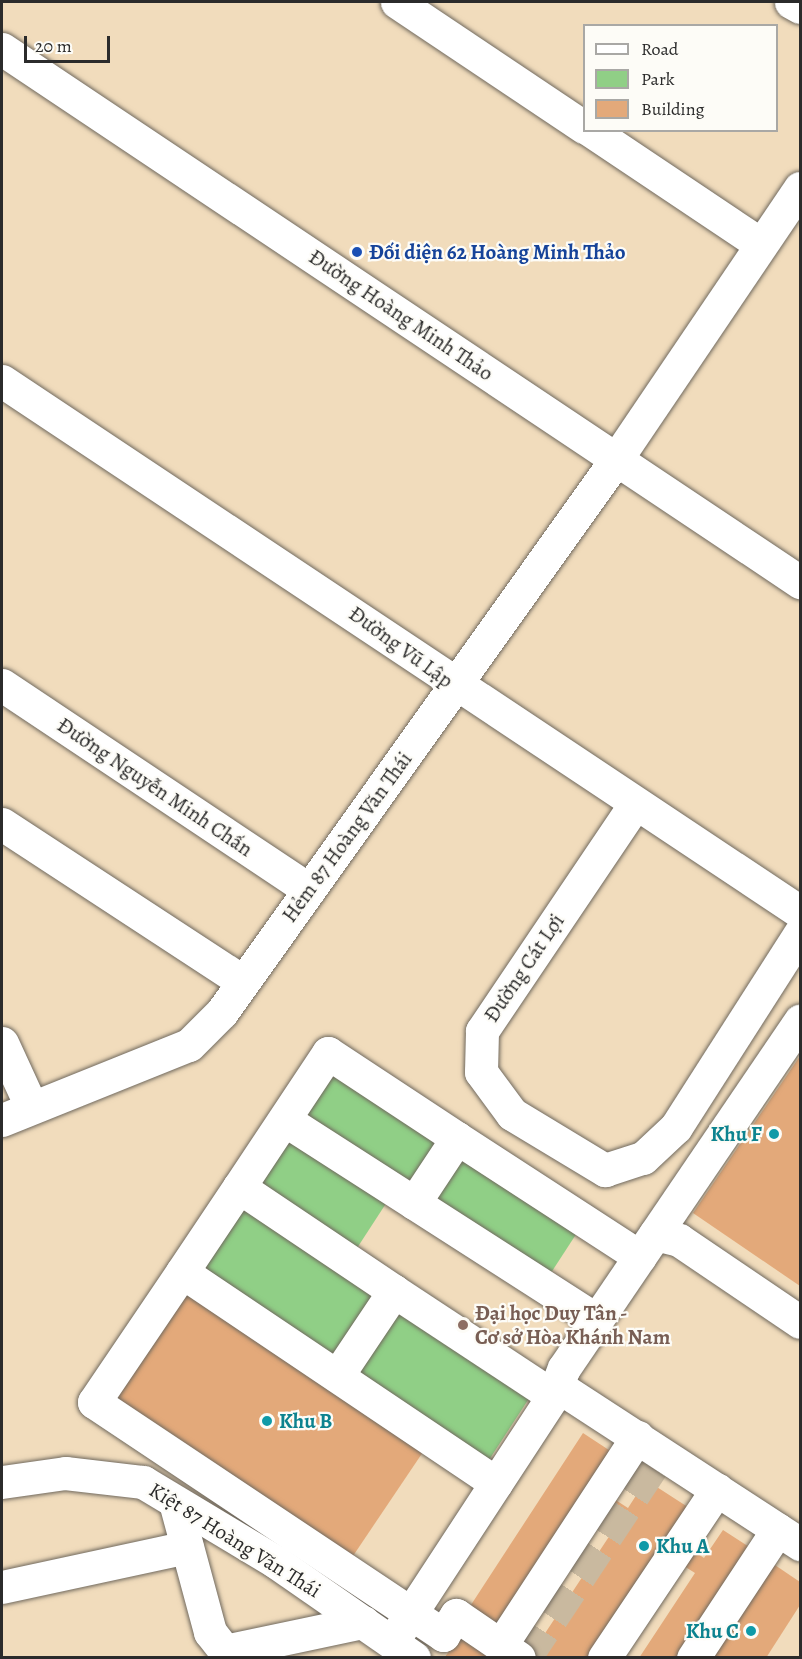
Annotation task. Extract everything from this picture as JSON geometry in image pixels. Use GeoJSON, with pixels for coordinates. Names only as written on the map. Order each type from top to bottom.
{"type":"FeatureCollection","features":[{"type":"Feature","properties":{"kind":"street"},"geometry":{"type":"LineString","coordinates":[[397,2],[583,126]]}},
{"type":"Feature","properties":{"kind":"street"},"geometry":{"type":"LineString","coordinates":[[791,2],[801,7]]}},
{"type":"Feature","properties":{"kind":"street","name":"Đường Hoàng Minh Thảo"},"geometry":{"type":"LineString","coordinates":[[2,49],[801,582]]}},
{"type":"Feature","properties":{"kind":"street"},"geometry":{"type":"LineString","coordinates":[[593,132],[760,244]]}},
{"type":"Feature","properties":{"kind":"street","name":"Hẻm 87 Hoàng Văn Thái"},"geometry":{"type":"LineString","coordinates":[[2,1120],[30,1104],[189,1045],[243,982],[309,890],[617,458],[760,244],[801,188]]}},
{"type":"Feature","properties":{"kind":"street","name":"Đường Vũ Lập"},"geometry":{"type":"LineString","coordinates":[[2,381],[350,610],[454,686],[801,912]]}},
{"type":"Feature","properties":{"kind":"street","name":"Đường Nguyễn Minh Chấn"},"geometry":{"type":"LineString","coordinates":[[2,685],[309,890]]}},
{"type":"Feature","properties":{"kind":"street","name":"Đường Cát Lợi"},"geometry":{"type":"LineString","coordinates":[[635,804],[482,1031],[481,1072],[512,1114],[605,1170],[643,1158],[676,1127],[801,933]]}},
{"type":"Feature","properties":{"kind":"street"},"geometry":{"type":"LineString","coordinates":[[2,824],[243,982]]}},
{"type":"Feature","properties":{"kind":"street"},"geometry":{"type":"LineString","coordinates":[[403,1650],[411,1614],[556,1391],[564,1368],[799,1027]]}},
{"type":"Feature","properties":{"kind":"street"},"geometry":{"type":"LineString","coordinates":[[2,1043],[30,1104]]}},
{"type":"Feature","properties":{"kind":"street"},"geometry":{"type":"LineString","coordinates":[[637,1437],[510,1651],[456,1615],[442,1635],[94,1402],[328,1053],[458,1138],[648,1245],[678,1240],[801,1321]]}},
{"type":"Feature","properties":{"kind":"street"},"geometry":{"type":"LineString","coordinates":[[285,1120],[596,1320]]}},
{"type":"Feature","properties":{"kind":"street"},"geometry":{"type":"LineString","coordinates":[[414,1203],[458,1138]]}},
{"type":"Feature","properties":{"kind":"street"},"geometry":{"type":"LineString","coordinates":[[239,1187],[394,1291],[556,1391],[637,1437],[789,1537],[693,1658]]}},
{"type":"Feature","properties":{"kind":"street"},"geometry":{"type":"LineString","coordinates":[[182,1272],[496,1484]]}},
{"type":"Feature","properties":{"kind":"street"},"geometry":{"type":"LineString","coordinates":[[337,1376],[394,1291]]}},
{"type":"Feature","properties":{"kind":"street","name":"Kiệt 87 Hoàng Văn Thái"},"geometry":{"type":"LineString","coordinates":[[2,1482],[64,1473],[143,1482],[363,1622],[403,1650]]}},
{"type":"Feature","properties":{"kind":"street"},"geometry":{"type":"LineString","coordinates":[[604,1658],[726,1495]]}},
{"type":"Feature","properties":{"kind":"street"},"geometry":{"type":"LineString","coordinates":[[632,1658],[726,1495]]}},
{"type":"Feature","properties":{"kind":"street"},"geometry":{"type":"LineString","coordinates":[[175,1502],[210,1632],[226,1654],[363,1622]]}},
{"type":"Feature","properties":{"kind":"street"},"geometry":{"type":"LineString","coordinates":[[2,1587],[187,1547]]}},
{"type":"Feature","properties":{"kind":"green space"},"geometry":{"type":"Polygon","coordinates":[[[327,1060],[450,1140],[413,1197],[290,1117],[327,1060]]]}},
{"type":"Feature","properties":{"kind":"green space"},"geometry":{"type":"Polygon","coordinates":[[[292,1126],[393,1192],[352,1256],[250,1191],[292,1126]]]}},
{"type":"Feature","properties":{"kind":"green space"},"geometry":{"type":"Polygon","coordinates":[[[457,1144],[582,1225],[545,1281],[421,1200],[457,1144]]]}},
{"type":"Feature","properties":{"kind":"green space"},"geometry":{"type":"Polygon","coordinates":[[[243,1198],[387,1295],[337,1369],[193,1272],[243,1198]]]}},
{"type":"Feature","properties":{"kind":"green space"},"geometry":{"type":"Polygon","coordinates":[[[395,1300],[534,1390],[487,1463],[348,1373],[395,1300]]]}},
{"type":"Feature","properties":{"kind":"building","name":"Khu F"},"geometry":{"type":"Polygon","coordinates":[[[800,1056],[800,1286],[693,1213],[800,1056]]]}},
{"type":"Feature","properties":{"kind":"building","name":"Khu B"},"geometry":{"type":"Polygon","coordinates":[[[185,1281],[428,1445],[350,1561],[107,1397],[185,1281]]]}},
{"type":"Feature","properties":{"kind":"building","name":"Khu A"},"geometry":{"type":"Polygon","coordinates":[[[583,1433],[618,1456],[597,1488],[628,1508],[646,1480],[694,1511],[675,1539],[704,1558],[723,1530],[757,1552],[688,1658],[639,1658],[695,1573],[665,1554],[597,1658],[530,1656],[618,1523],[588,1504],[501,1634],[467,1611],[583,1433]]]}},
{"type":"Feature","properties":{"kind":"building","name":"Khu C"},"geometry":{"type":"Polygon","coordinates":[[[766,1559],[800,1582],[800,1605],[766,1658],[701,1658],[766,1559]]]}},
{"type":"Feature","properties":{"kind":"building"},"geometry":{"type":"Polygon","coordinates":[[[466,1625],[514,1658],[445,1657],[466,1625]]]}},
{"type":"Feature","properties":{"kind":"tunnel"},"geometry":{"type":"LineString","coordinates":[[525,1658],[661,1453]]}},
{"type":"Feature","properties":{"kind":"place","name":"Đối diện 62 Hoàng Minh Thảo"},"geometry":{"type":"Point","coordinates":[357,252]}},
{"type":"Feature","properties":{"kind":"place","name":"Khu F"},"geometry":{"type":"Point","coordinates":[774,1134]}},
{"type":"Feature","properties":{"kind":"place","name":"Đại học Duy Tân - Cơ sở Hòa Khánh Nam"},"geometry":{"type":"Point","coordinates":[463,1325]}},
{"type":"Feature","properties":{"kind":"place","name":"Khu B"},"geometry":{"type":"Point","coordinates":[267,1421]}},
{"type":"Feature","properties":{"kind":"place","name":"Khu A"},"geometry":{"type":"Point","coordinates":[644,1546]}},
{"type":"Feature","properties":{"kind":"place","name":"Khu C"},"geometry":{"type":"Point","coordinates":[751,1631]}}]}
